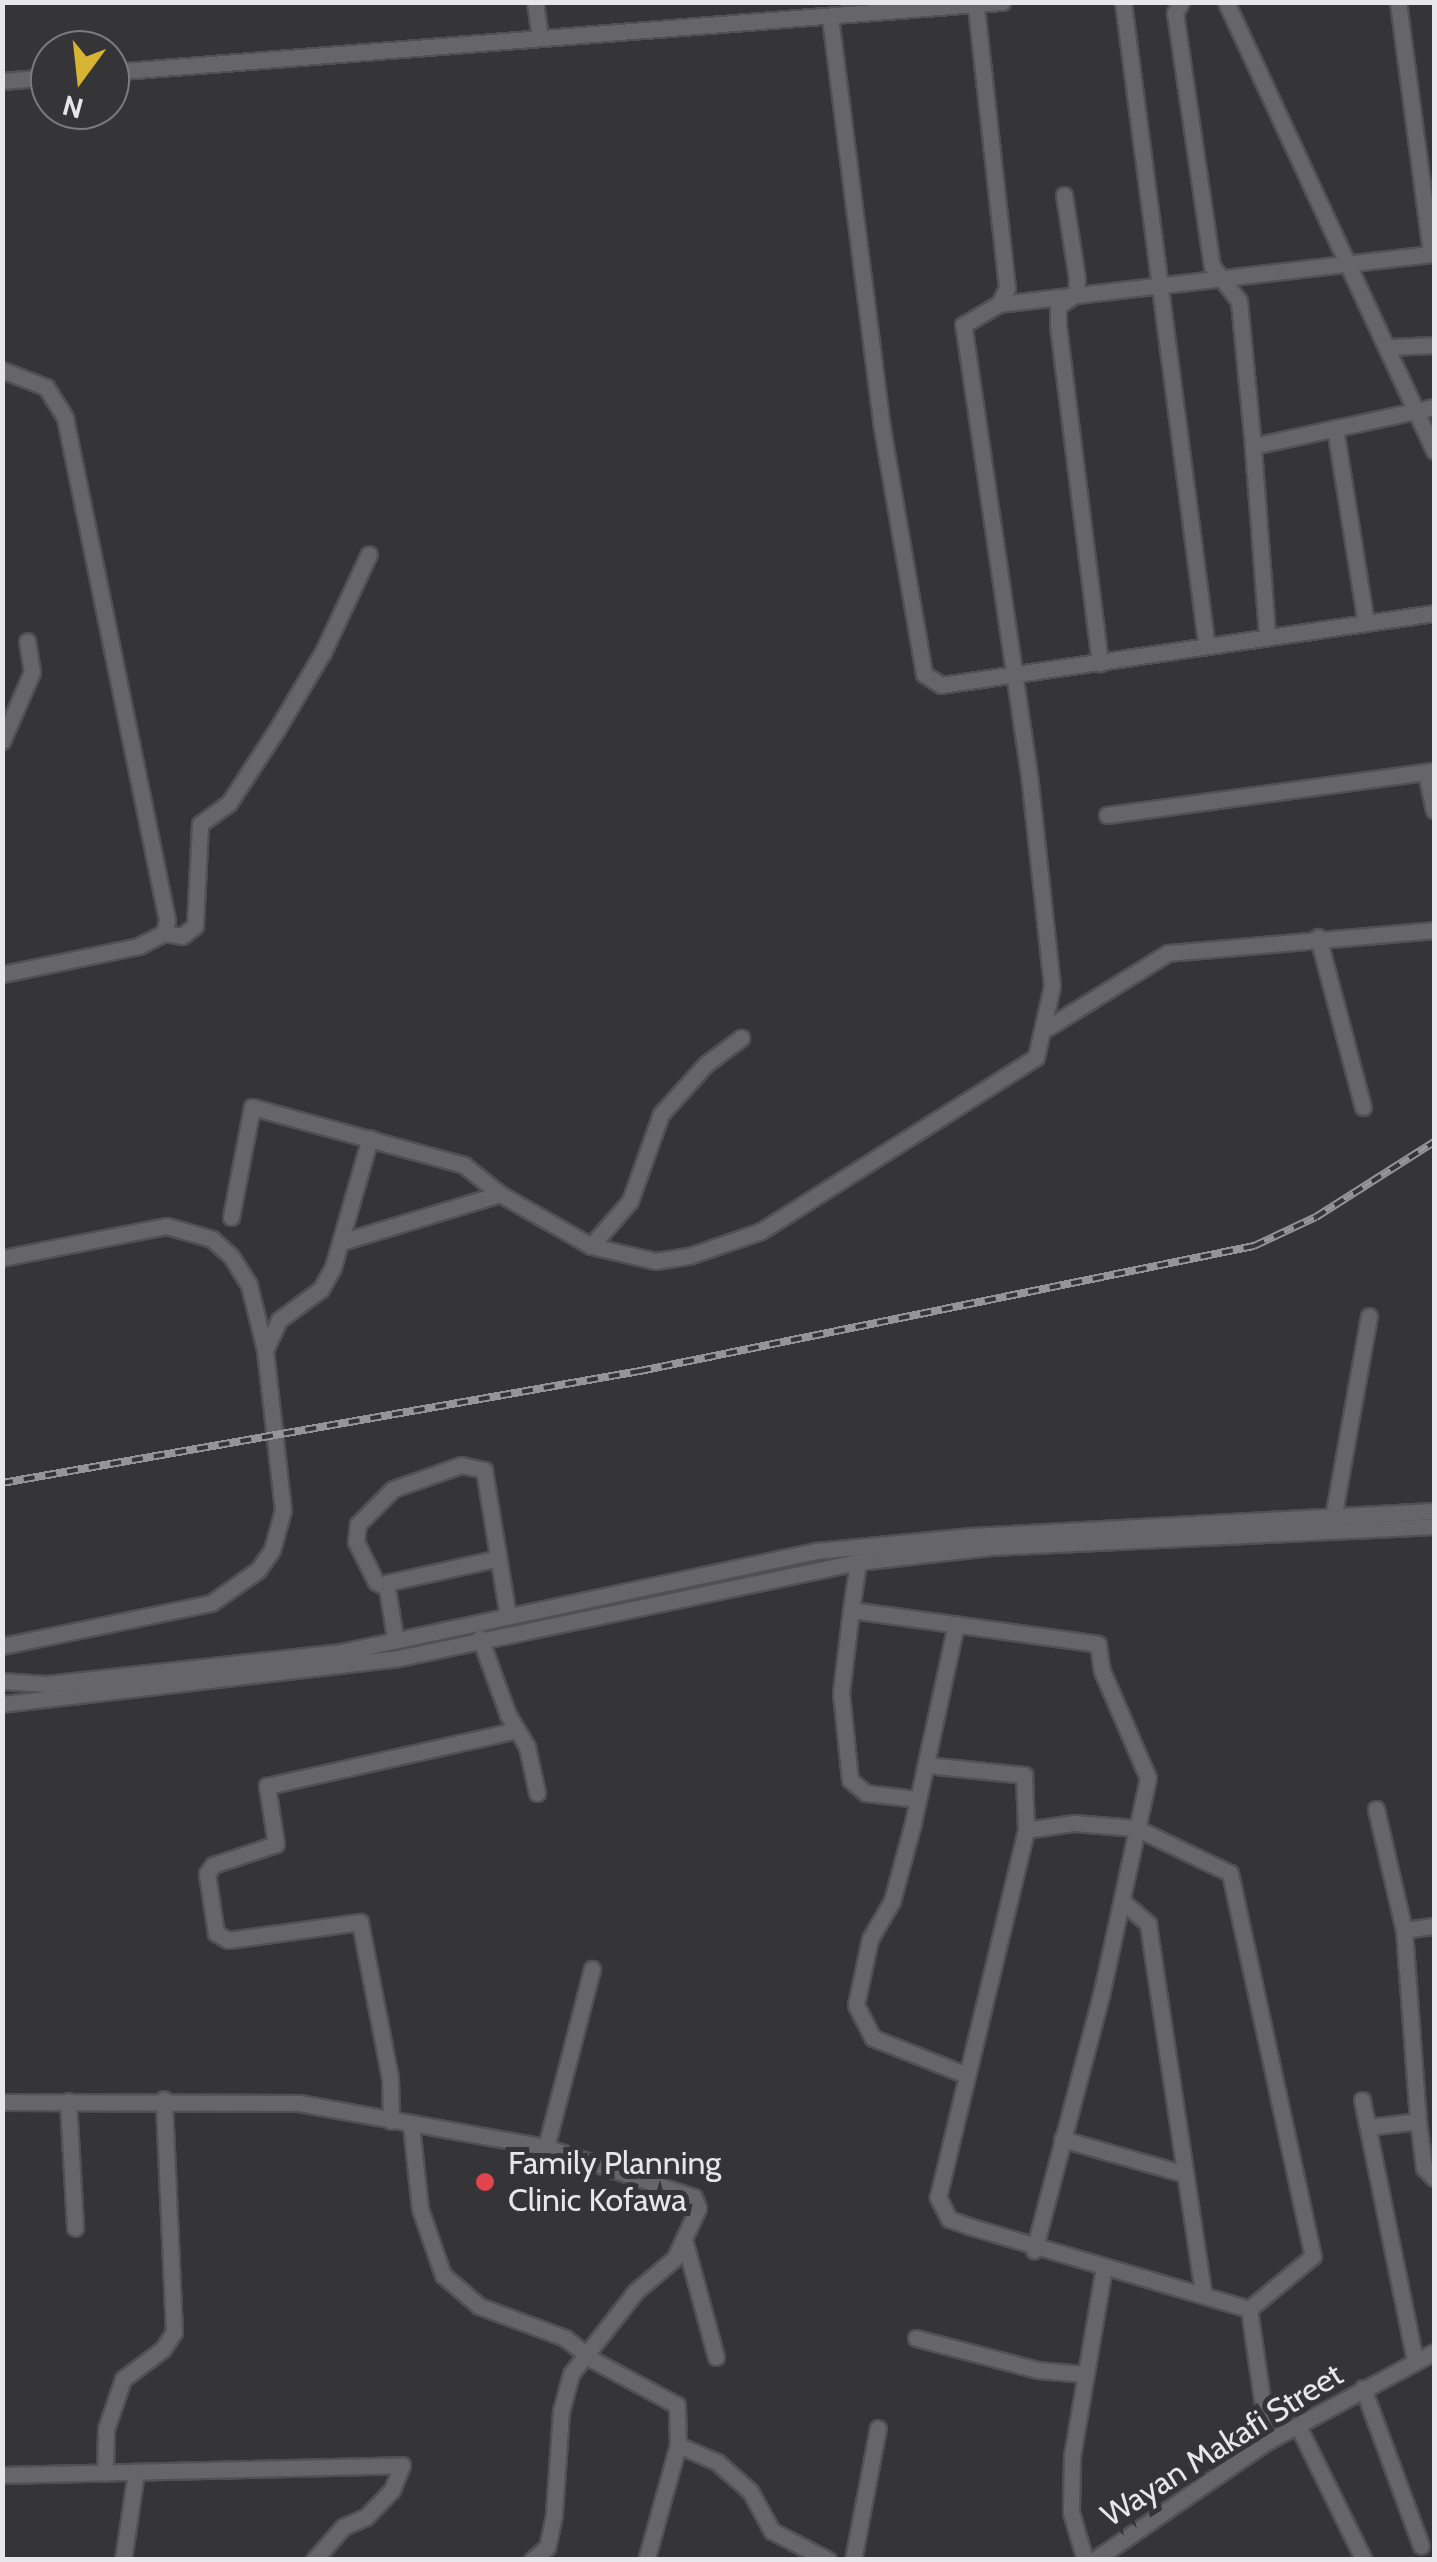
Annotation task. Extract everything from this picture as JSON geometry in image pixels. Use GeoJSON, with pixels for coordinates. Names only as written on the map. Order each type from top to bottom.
{"type":"FeatureCollection","features":[{"type":"Feature","properties":{"kind":"street"},"geometry":{"type":"LineString","coordinates":[[535,2],[540,36]]}},
{"type":"Feature","properties":{"kind":"street"},"geometry":{"type":"LineString","coordinates":[[130,70],[1002,2]]}},
{"type":"Feature","properties":{"kind":"street"},"geometry":{"type":"LineString","coordinates":[[1123,2],[1206,642]]}},
{"type":"Feature","properties":{"kind":"street"},"geometry":{"type":"LineString","coordinates":[[1182,2],[1175,13],[1212,266],[1239,301],[1267,634]]}},
{"type":"Feature","properties":{"kind":"street"},"geometry":{"type":"LineString","coordinates":[[1226,2],[1389,347],[1434,452]]}},
{"type":"Feature","properties":{"kind":"street"},"geometry":{"type":"LineString","coordinates":[[231,1218],[252,1107],[464,1165],[500,1194],[591,1246],[656,1261],[714,1251],[761,1231],[1011,1078],[1036,1058],[1047,1028],[1052,986],[963,325],[1000,304],[1433,254],[1398,2]]}},
{"type":"Feature","properties":{"kind":"street"},"geometry":{"type":"LineString","coordinates":[[976,5],[1007,261],[1008,288],[1000,304]]}},
{"type":"Feature","properties":{"kind":"street"},"geometry":{"type":"LineString","coordinates":[[830,17],[916,647],[924,674],[940,685],[1100,664],[1206,642],[1434,613]]}},
{"type":"Feature","properties":{"kind":"street"},"geometry":{"type":"LineString","coordinates":[[2,81],[30,79]]}},
{"type":"Feature","properties":{"kind":"street"},"geometry":{"type":"LineString","coordinates":[[1064,195],[1076,294]]}},
{"type":"Feature","properties":{"kind":"street"},"geometry":{"type":"LineString","coordinates":[[1076,294],[1058,306],[1058,326],[1100,664]]}},
{"type":"Feature","properties":{"kind":"street"},"geometry":{"type":"LineString","coordinates":[[1389,347],[1434,345]]}},
{"type":"Feature","properties":{"kind":"street"},"geometry":{"type":"LineString","coordinates":[[2,370],[46,387],[65,418],[165,902],[164,933]]}},
{"type":"Feature","properties":{"kind":"street"},"geometry":{"type":"LineString","coordinates":[[1252,446],[1434,407]]}},
{"type":"Feature","properties":{"kind":"street"},"geometry":{"type":"LineString","coordinates":[[1335,428],[1366,624]]}},
{"type":"Feature","properties":{"kind":"street"},"geometry":{"type":"LineString","coordinates":[[2,974],[139,946],[164,933],[182,936],[195,926],[200,824],[229,803],[276,731],[369,554]]}},
{"type":"Feature","properties":{"kind":"street"},"geometry":{"type":"LineString","coordinates":[[2,742],[32,672],[27,641]]}},
{"type":"Feature","properties":{"kind":"street"},"geometry":{"type":"LineString","coordinates":[[1107,814],[1430,772],[1434,810]]}},
{"type":"Feature","properties":{"kind":"street"},"geometry":{"type":"LineString","coordinates":[[1047,1028],[1168,953],[1318,937],[1434,930]]}},
{"type":"Feature","properties":{"kind":"street"},"geometry":{"type":"LineString","coordinates":[[1318,937],[1364,1107]]}},
{"type":"Feature","properties":{"kind":"street"},"geometry":{"type":"LineString","coordinates":[[591,1246],[630,1201],[661,1114],[706,1064],[741,1038]]}},
{"type":"Feature","properties":{"kind":"street"},"geometry":{"type":"LineString","coordinates":[[265,1350],[279,1320],[321,1288],[340,1242],[370,1138]]}},
{"type":"Feature","properties":{"kind":"street"},"geometry":{"type":"LineString","coordinates":[[340,1242],[500,1194]]}},
{"type":"Feature","properties":{"kind":"street"},"geometry":{"type":"LineString","coordinates":[[2,1258],[167,1226],[190,1229],[231,1256],[248,1285],[265,1350],[282,1510],[272,1550],[258,1570],[211,1603],[2,1646]]}},
{"type":"Feature","properties":{"kind":"street"},"geometry":{"type":"LineString","coordinates":[[1333,1518],[1369,1316]]}},
{"type":"Feature","properties":{"kind":"street"},"geometry":{"type":"LineString","coordinates":[[495,1559],[376,1582],[356,1542],[358,1524],[392,1489],[461,1466],[484,1470],[495,1559],[508,1612]]}},
{"type":"Feature","properties":{"kind":"street"},"geometry":{"type":"LineString","coordinates":[[2,1681],[46,1684],[191,1671],[396,1638],[508,1612],[878,1552],[1434,1511]]}},
{"type":"Feature","properties":{"kind":"street"},"geometry":{"type":"LineString","coordinates":[[2,1704],[398,1658],[858,1562],[878,1552],[1434,1526]]}},
{"type":"Feature","properties":{"kind":"street"},"geometry":{"type":"LineString","coordinates":[[858,1562],[841,1693],[850,1780],[866,1793],[916,1800]]}},
{"type":"Feature","properties":{"kind":"street"},"geometry":{"type":"LineString","coordinates":[[386,1583],[396,1638]]}},
{"type":"Feature","properties":{"kind":"street"},"geometry":{"type":"LineString","coordinates":[[851,1610],[1098,1644],[1102,1671],[1122,1705],[1148,1778],[1122,1901],[1034,2250]]}},
{"type":"Feature","properties":{"kind":"street"},"geometry":{"type":"LineString","coordinates":[[956,1624],[892,1902],[870,1939],[856,2005],[873,2038],[964,2074]]}},
{"type":"Feature","properties":{"kind":"street"},"geometry":{"type":"LineString","coordinates":[[480,1638],[537,1793]]}},
{"type":"Feature","properties":{"kind":"street"},"geometry":{"type":"LineString","coordinates":[[390,2120],[390,2078],[360,1922],[228,1940],[216,1933],[206,1874],[212,1866],[276,1844],[268,1786],[517,1730]]}},
{"type":"Feature","properties":{"kind":"street"},"geometry":{"type":"LineString","coordinates":[[926,1765],[1024,1775],[1026,1830],[964,2074],[938,2197],[949,2218],[1034,2250],[1202,2292],[1249,2309]]}},
{"type":"Feature","properties":{"kind":"street"},"geometry":{"type":"LineString","coordinates":[[1376,1809],[1404,1930],[1418,2121],[1424,2168],[1434,2178]]}},
{"type":"Feature","properties":{"kind":"street"},"geometry":{"type":"LineString","coordinates":[[1026,1830],[1074,1823],[1136,1828],[1230,1873],[1313,2256],[1249,2309]]}},
{"type":"Feature","properties":{"kind":"street"},"geometry":{"type":"LineString","coordinates":[[1122,1901],[1148,1924],[1202,2292]]}},
{"type":"Feature","properties":{"kind":"street"},"geometry":{"type":"LineString","coordinates":[[1404,1930],[1434,1926]]}},
{"type":"Feature","properties":{"kind":"street"},"geometry":{"type":"LineString","coordinates":[[546,2147],[592,1969]]}},
{"type":"Feature","properties":{"kind":"street"},"geometry":{"type":"LineString","coordinates":[[105,2473],[106,2429],[123,2379],[163,2349],[174,2332],[164,2099]]}},
{"type":"Feature","properties":{"kind":"street"},"geometry":{"type":"LineString","coordinates":[[1362,2100],[1415,2360]]}},
{"type":"Feature","properties":{"kind":"street"},"geometry":{"type":"LineString","coordinates":[[68,2101],[76,2228]]}},
{"type":"Feature","properties":{"kind":"street"},"geometry":{"type":"LineString","coordinates":[[2,2102],[300,2102],[546,2147],[694,2197],[698,2208],[684,2242],[584,2353],[561,2411],[547,2547],[532,2560]]}},
{"type":"Feature","properties":{"kind":"street"},"geometry":{"type":"LineString","coordinates":[[1368,2127],[1418,2121]]}},
{"type":"Feature","properties":{"kind":"street"},"geometry":{"type":"LineString","coordinates":[[410,2125],[420,2209],[443,2275],[479,2306],[566,2338],[584,2353],[677,2405],[678,2446],[646,2560]]}},
{"type":"Feature","properties":{"kind":"street"},"geometry":{"type":"LineString","coordinates":[[1062,2139],[1184,2174]]}},
{"type":"Feature","properties":{"kind":"street"},"geometry":{"type":"LineString","coordinates":[[684,2242],[716,2357]]}},
{"type":"Feature","properties":{"kind":"street"},"geometry":{"type":"LineString","coordinates":[[1085,2560],[1071,2512],[1084,2374],[1104,2267]]}},
{"type":"Feature","properties":{"kind":"street"},"geometry":{"type":"LineString","coordinates":[[1249,2309],[1268,2440]]}},
{"type":"Feature","properties":{"kind":"street"},"geometry":{"type":"LineString","coordinates":[[916,2338],[1084,2374]]}},
{"type":"Feature","properties":{"kind":"street","name":"Wayan Makafi Street"},"geometry":{"type":"LineString","coordinates":[[1094,2560],[1116,2553],[1268,2440],[1434,2352]]}},
{"type":"Feature","properties":{"kind":"street"},"geometry":{"type":"LineString","coordinates":[[1363,2388],[1420,2546]]}},
{"type":"Feature","properties":{"kind":"street"},"geometry":{"type":"LineString","coordinates":[[1298,2426],[1364,2560]]}},
{"type":"Feature","properties":{"kind":"street"},"geometry":{"type":"LineString","coordinates":[[854,2560],[878,2428]]}},
{"type":"Feature","properties":{"kind":"street"},"geometry":{"type":"LineString","coordinates":[[678,2446],[717,2462],[750,2492],[772,2530],[828,2560]]}},
{"type":"Feature","properties":{"kind":"street"},"geometry":{"type":"LineString","coordinates":[[2,2475],[402,2465],[392,2490],[366,2517],[343,2528],[314,2560]]}},
{"type":"Feature","properties":{"kind":"street"},"geometry":{"type":"LineString","coordinates":[[123,2560],[136,2472]]}},
{"type":"Feature","properties":{"kind":"railway"},"geometry":{"type":"LineString","coordinates":[[2,1483],[640,1371],[1254,1246],[1316,1217],[1434,1142]]}},
{"type":"Feature","properties":{"kind":"place","name":"Family Planning Clinic Kofawa"},"geometry":{"type":"Point","coordinates":[485,2182]}}]}
